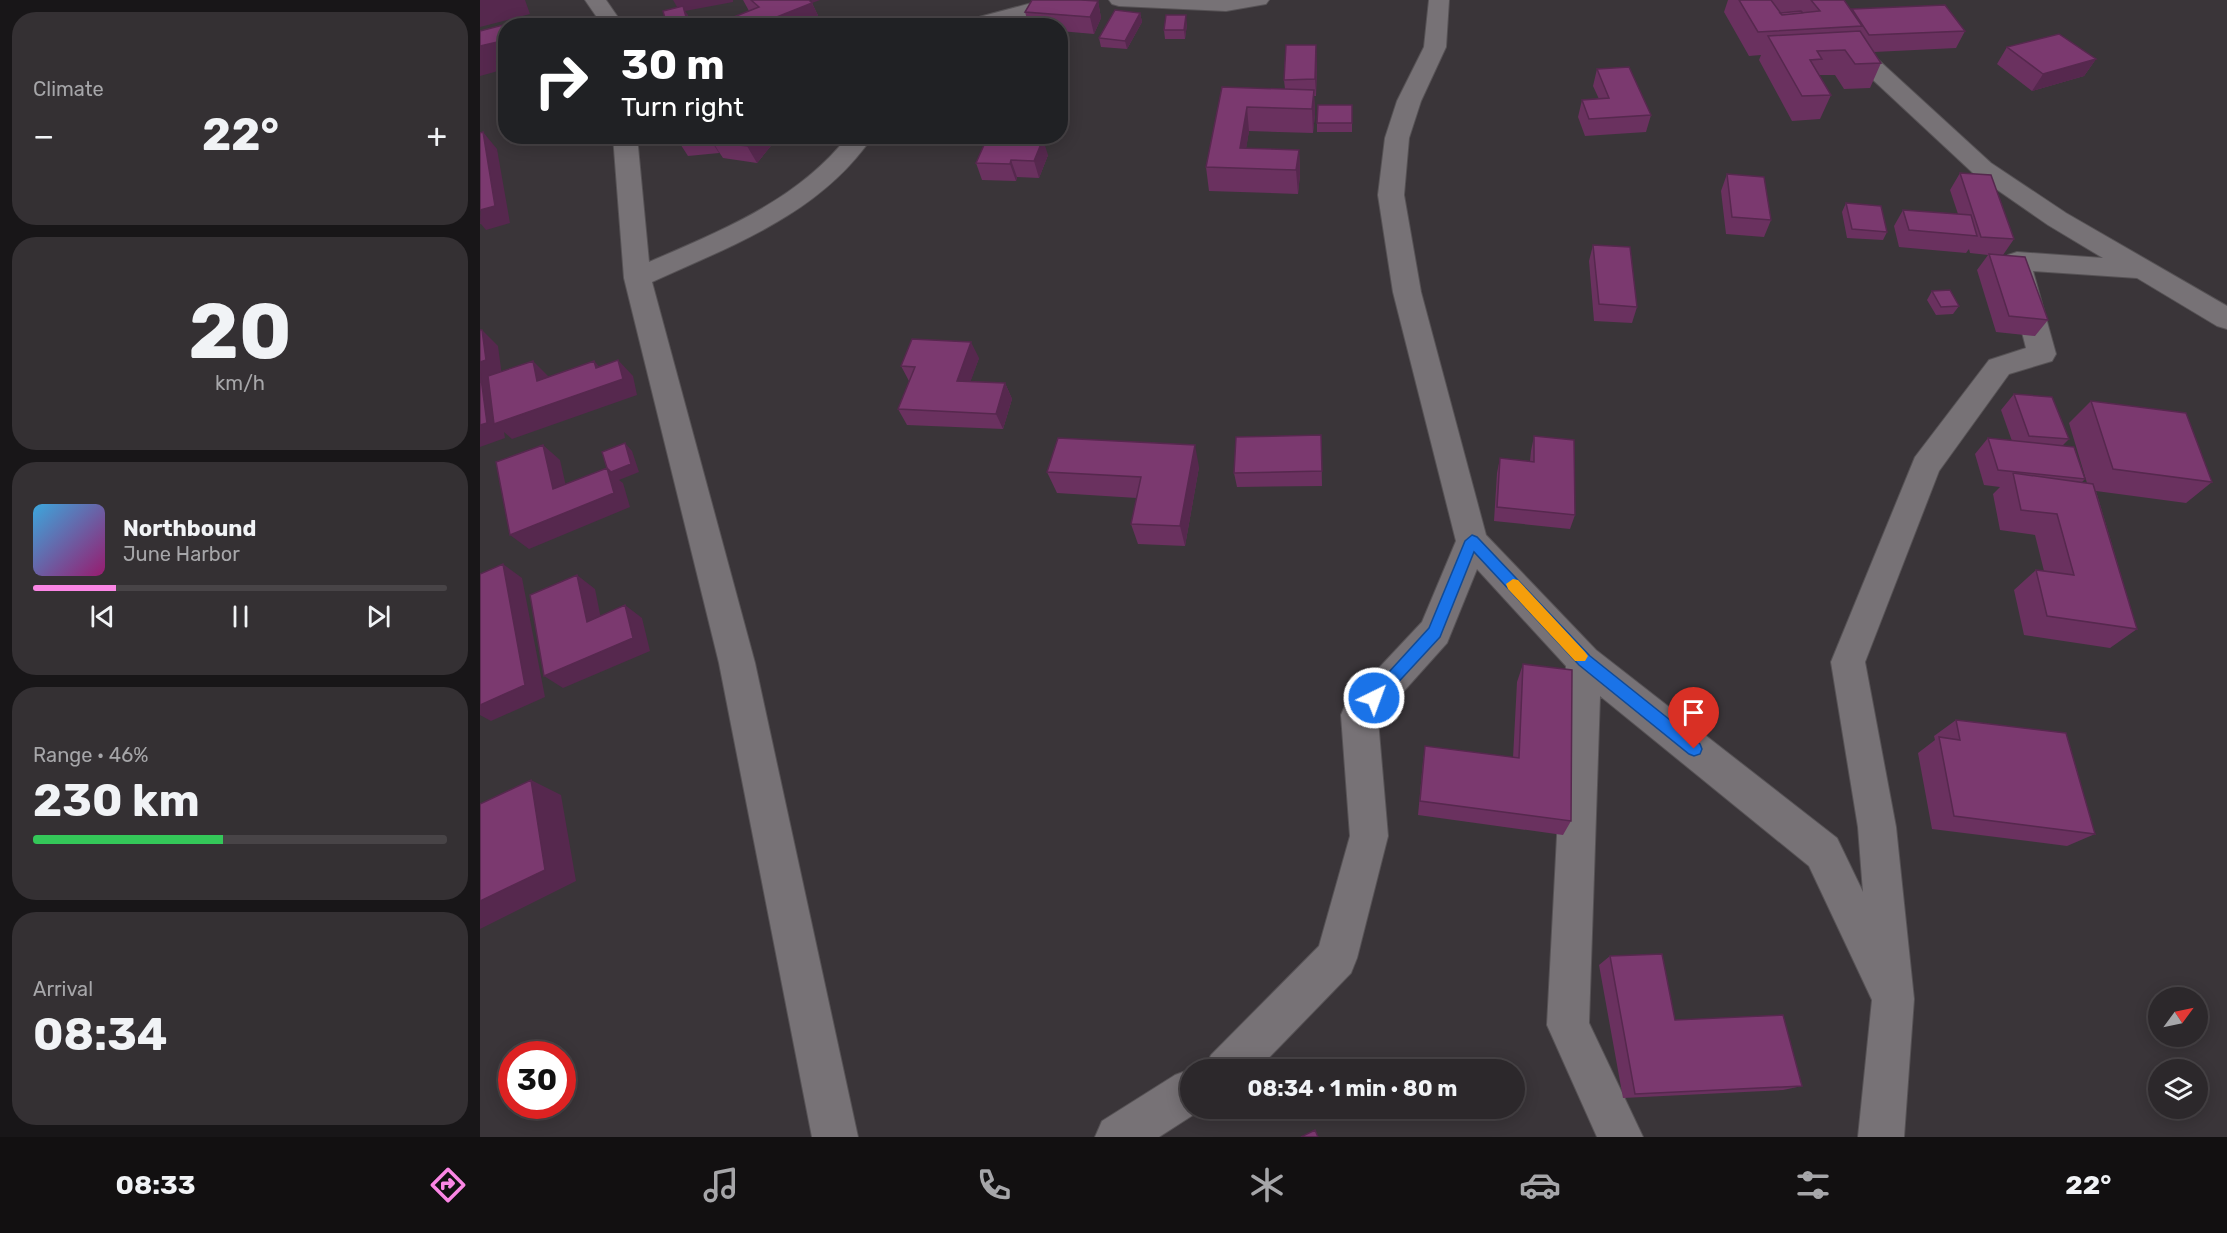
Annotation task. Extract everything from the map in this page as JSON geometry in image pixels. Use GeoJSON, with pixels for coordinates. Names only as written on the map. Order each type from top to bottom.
{"type":"FeatureCollection","features":[{"type":"Feature","properties":{"kind":"street"},"geometry":{"type":"LineString","coordinates":[[595,0],[608,18]]}},
{"type":"Feature","properties":{"kind":"street"},"geometry":{"type":"LineString","coordinates":[[990,0],[1026,0]]}},
{"type":"Feature","properties":{"kind":"street"},"geometry":{"type":"LineString","coordinates":[[1001,18],[1067,0]]}},
{"type":"Feature","properties":{"kind":"street"},"geometry":{"type":"LineString","coordinates":[[1119,0],[1226,5],[1259,0]]}},
{"type":"Feature","properties":{"kind":"street"},"geometry":{"type":"LineString","coordinates":[[1439,0],[1435,46],[1409,100],[1397,138],[1391,195],[1407,292],[1472,541],[1584,661],[1823,852],[1893,999]]}},
{"type":"Feature","properties":{"kind":"street"},"geometry":{"type":"LineString","coordinates":[[1829,0],[1845,36],[1865,60],[1983,168],[2057,219],[2140,270],[2227,319]]}},
{"type":"Feature","properties":{"kind":"street"},"geometry":{"type":"LineString","coordinates":[[627,144],[637,278],[736,663],[835,1137]]}},
{"type":"Feature","properties":{"kind":"street"},"geometry":{"type":"LineString","coordinates":[[637,278],[768,218],[847,158],[856,144]]}},
{"type":"Feature","properties":{"kind":"street"},"geometry":{"type":"LineString","coordinates":[[1881,1137],[1893,999],[1877,827],[1848,662],[1926,466],[1999,367],[2042,354],[2017,261],[2140,270]]}},
{"type":"Feature","properties":{"kind":"street"},"geometry":{"type":"LineString","coordinates":[[1237,1059],[1336,958],[1369,836],[1359,715],[1435,632],[1472,541]]}},
{"type":"Feature","properties":{"kind":"street"},"geometry":{"type":"LineString","coordinates":[[1584,661],[1568,1025],[1620,1137]]}},
{"type":"Feature","properties":{"kind":"street"},"geometry":{"type":"LineString","coordinates":[[1118,1137],[1180,1098]]}},
{"type":"Feature","properties":{"kind":"building"},"geometry":{"type":"Polygon","coordinates":[[[751,0],[809,0],[812,3],[774,18],[731,18],[759,7],[751,0]]]}},
{"type":"Feature","properties":{"kind":"building"},"geometry":{"type":"Polygon","coordinates":[[[1032,0],[1098,1],[1090,17],[1025,12],[1032,0]]]}},
{"type":"Feature","properties":{"kind":"building"},"geometry":{"type":"Polygon","coordinates":[[[1739,0],[1771,0],[1782,15],[1820,11],[1811,0],[1844,0],[1862,26],[1758,32],[1739,0]]]}},
{"type":"Feature","properties":{"kind":"building"},"geometry":{"type":"Polygon","coordinates":[[[1945,5],[1965,31],[1869,35],[1852,9],[1945,5]]]}},
{"type":"Feature","properties":{"kind":"building"},"geometry":{"type":"Polygon","coordinates":[[[683,6],[686,17],[665,18],[663,11],[683,6]]]}},
{"type":"Feature","properties":{"kind":"building"},"geometry":{"type":"Polygon","coordinates":[[[1115,10],[1140,13],[1125,41],[1099,38],[1115,10]]]}},
{"type":"Feature","properties":{"kind":"building"},"geometry":{"type":"Polygon","coordinates":[[[1801,11],[1803,13],[1782,15],[1780,13],[1801,11]]]}},
{"type":"Feature","properties":{"kind":"building"},"geometry":{"type":"Polygon","coordinates":[[[1166,15],[1186,15],[1184,30],[1164,30],[1166,15]]]}},
{"type":"Feature","properties":{"kind":"building"},"geometry":{"type":"Polygon","coordinates":[[[498,26],[498,42],[480,46],[480,31],[498,26]]]}},
{"type":"Feature","properties":{"kind":"building"},"geometry":{"type":"Polygon","coordinates":[[[1860,31],[1881,63],[1855,64],[1845,50],[1817,51],[1822,59],[1810,60],[1831,95],[1802,96],[1768,36],[1860,31]]]}},
{"type":"Feature","properties":{"kind":"building"},"geometry":{"type":"Polygon","coordinates":[[[2059,34],[2096,59],[2043,74],[2007,47],[2059,34]]]}},
{"type":"Feature","properties":{"kind":"building"},"geometry":{"type":"Polygon","coordinates":[[[1286,45],[1316,45],[1315,79],[1284,80],[1286,45]]]}},
{"type":"Feature","properties":{"kind":"building"},"geometry":{"type":"Polygon","coordinates":[[[1629,67],[1651,115],[1589,119],[1582,100],[1609,98],[1597,69],[1629,67]]]}},
{"type":"Feature","properties":{"kind":"building"},"geometry":{"type":"Polygon","coordinates":[[[1222,87],[1314,90],[1312,109],[1247,107],[1240,148],[1299,150],[1296,170],[1206,167],[1222,87]]]}},
{"type":"Feature","properties":{"kind":"building"},"geometry":{"type":"Polygon","coordinates":[[[1318,105],[1352,105],[1352,123],[1317,123],[1318,105]]]}},
{"type":"Feature","properties":{"kind":"building"},"geometry":{"type":"Polygon","coordinates":[[[483,132],[495,206],[480,210],[480,133],[483,132]]]}},
{"type":"Feature","properties":{"kind":"building"},"geometry":{"type":"Polygon","coordinates":[[[984,144],[1041,144],[1034,161],[1011,160],[1010,164],[976,163],[984,144]]]}},
{"type":"Feature","properties":{"kind":"building"},"geometry":{"type":"Polygon","coordinates":[[[1960,173],[1991,175],[2014,239],[1981,237],[1960,173]]]}},
{"type":"Feature","properties":{"kind":"building"},"geometry":{"type":"Polygon","coordinates":[[[1727,174],[1764,177],[1771,220],[1732,217],[1727,174]]]}},
{"type":"Feature","properties":{"kind":"building"},"geometry":{"type":"Polygon","coordinates":[[[1846,203],[1881,206],[1887,232],[1852,229],[1846,203]]]}},
{"type":"Feature","properties":{"kind":"building"},"geometry":{"type":"Polygon","coordinates":[[[1903,210],[1971,215],[1977,236],[1909,230],[1903,210]]]}},
{"type":"Feature","properties":{"kind":"building"},"geometry":{"type":"Polygon","coordinates":[[[1593,245],[1630,247],[1637,307],[1599,304],[1593,245]]]}},
{"type":"Feature","properties":{"kind":"building"},"geometry":{"type":"Polygon","coordinates":[[[1989,254],[2025,257],[2048,320],[2009,316],[1989,254]]]}},
{"type":"Feature","properties":{"kind":"building"},"geometry":{"type":"Polygon","coordinates":[[[1950,290],[1959,306],[1941,307],[1932,291],[1950,290]]]}},
{"type":"Feature","properties":{"kind":"building"},"geometry":{"type":"Polygon","coordinates":[[[480,330],[482,330],[486,360],[480,362],[480,330]]]}},
{"type":"Feature","properties":{"kind":"building"},"geometry":{"type":"Polygon","coordinates":[[[912,339],[971,342],[957,381],[1005,383],[996,414],[898,409],[915,367],[901,366],[912,339]]]}},
{"type":"Feature","properties":{"kind":"building"},"geometry":{"type":"Polygon","coordinates":[[[618,360],[623,379],[494,424],[488,376],[533,361],[537,381],[594,361],[596,368],[618,360]]]}},
{"type":"Feature","properties":{"kind":"building"},"geometry":{"type":"Polygon","coordinates":[[[480,371],[487,423],[480,425],[480,371]]]}},
{"type":"Feature","properties":{"kind":"building"},"geometry":{"type":"Polygon","coordinates":[[[2014,394],[2052,397],[2069,439],[2029,436],[2014,394]]]}},
{"type":"Feature","properties":{"kind":"building"},"geometry":{"type":"Polygon","coordinates":[[[2091,401],[2186,413],[2212,482],[2113,469],[2091,401]]]}},
{"type":"Feature","properties":{"kind":"building"},"geometry":{"type":"Polygon","coordinates":[[[1321,435],[1322,471],[1234,473],[1236,437],[1321,435]]]}},
{"type":"Feature","properties":{"kind":"building"},"geometry":{"type":"Polygon","coordinates":[[[1534,436],[1574,440],[1575,515],[1497,507],[1500,458],[1534,462],[1534,436]]]}},
{"type":"Feature","properties":{"kind":"building"},"geometry":{"type":"Polygon","coordinates":[[[1058,438],[1195,445],[1180,526],[1131,524],[1141,477],[1047,472],[1058,438]]]}},
{"type":"Feature","properties":{"kind":"building"},"geometry":{"type":"Polygon","coordinates":[[[1988,438],[2074,447],[2085,479],[1998,470],[1988,438]]]}},
{"type":"Feature","properties":{"kind":"building"},"geometry":{"type":"Polygon","coordinates":[[[625,443],[631,464],[611,472],[607,468],[602,452],[625,443]]]}},
{"type":"Feature","properties":{"kind":"building"},"geometry":{"type":"Polygon","coordinates":[[[543,445],[553,489],[607,468],[614,493],[510,535],[496,462],[543,445]]]}},
{"type":"Feature","properties":{"kind":"building"},"geometry":{"type":"Polygon","coordinates":[[[2013,473],[2093,484],[2137,629],[2047,616],[2036,570],[2074,575],[2057,514],[2021,510],[2013,473]]]}},
{"type":"Feature","properties":{"kind":"building"},"geometry":{"type":"Polygon","coordinates":[[[503,564],[525,685],[480,705],[480,574],[503,564]]]}},
{"type":"Feature","properties":{"kind":"building"},"geometry":{"type":"Polygon","coordinates":[[[577,575],[587,622],[625,605],[633,638],[544,676],[530,595],[577,575]]]}},
{"type":"Feature","properties":{"kind":"building"},"geometry":{"type":"Polygon","coordinates":[[[1523,664],[1572,670],[1571,821],[1420,801],[1425,746],[1519,758],[1523,664]]]}},
{"type":"Feature","properties":{"kind":"building"},"geometry":{"type":"Polygon","coordinates":[[[1956,720],[2066,733],[2095,834],[1954,816],[1939,737],[1960,740],[1956,720]]]}},
{"type":"Feature","properties":{"kind":"building"},"geometry":{"type":"Polygon","coordinates":[[[531,780],[545,870],[480,901],[480,804],[531,780]]]}},
{"type":"Feature","properties":{"kind":"building"},"geometry":{"type":"Polygon","coordinates":[[[1662,954],[1675,1020],[1783,1015],[1802,1086],[1635,1094],[1610,956],[1662,954]]]}},
{"type":"Feature","properties":{"kind":"building"},"geometry":{"type":"Polygon","coordinates":[[[1315,1130],[1318,1137],[1301,1137],[1315,1130]]]}},
{"type":"Feature","properties":{"kind":"slow traffic"},"geometry":{"type":"LineString","coordinates":[[1513,584],[1580,656]]}},
{"type":"Feature","properties":{"kind":"route"},"geometry":{"type":"LineString","coordinates":[[1374,698],[1435,632],[1472,541],[1584,661],[1694,749]]}}]}
